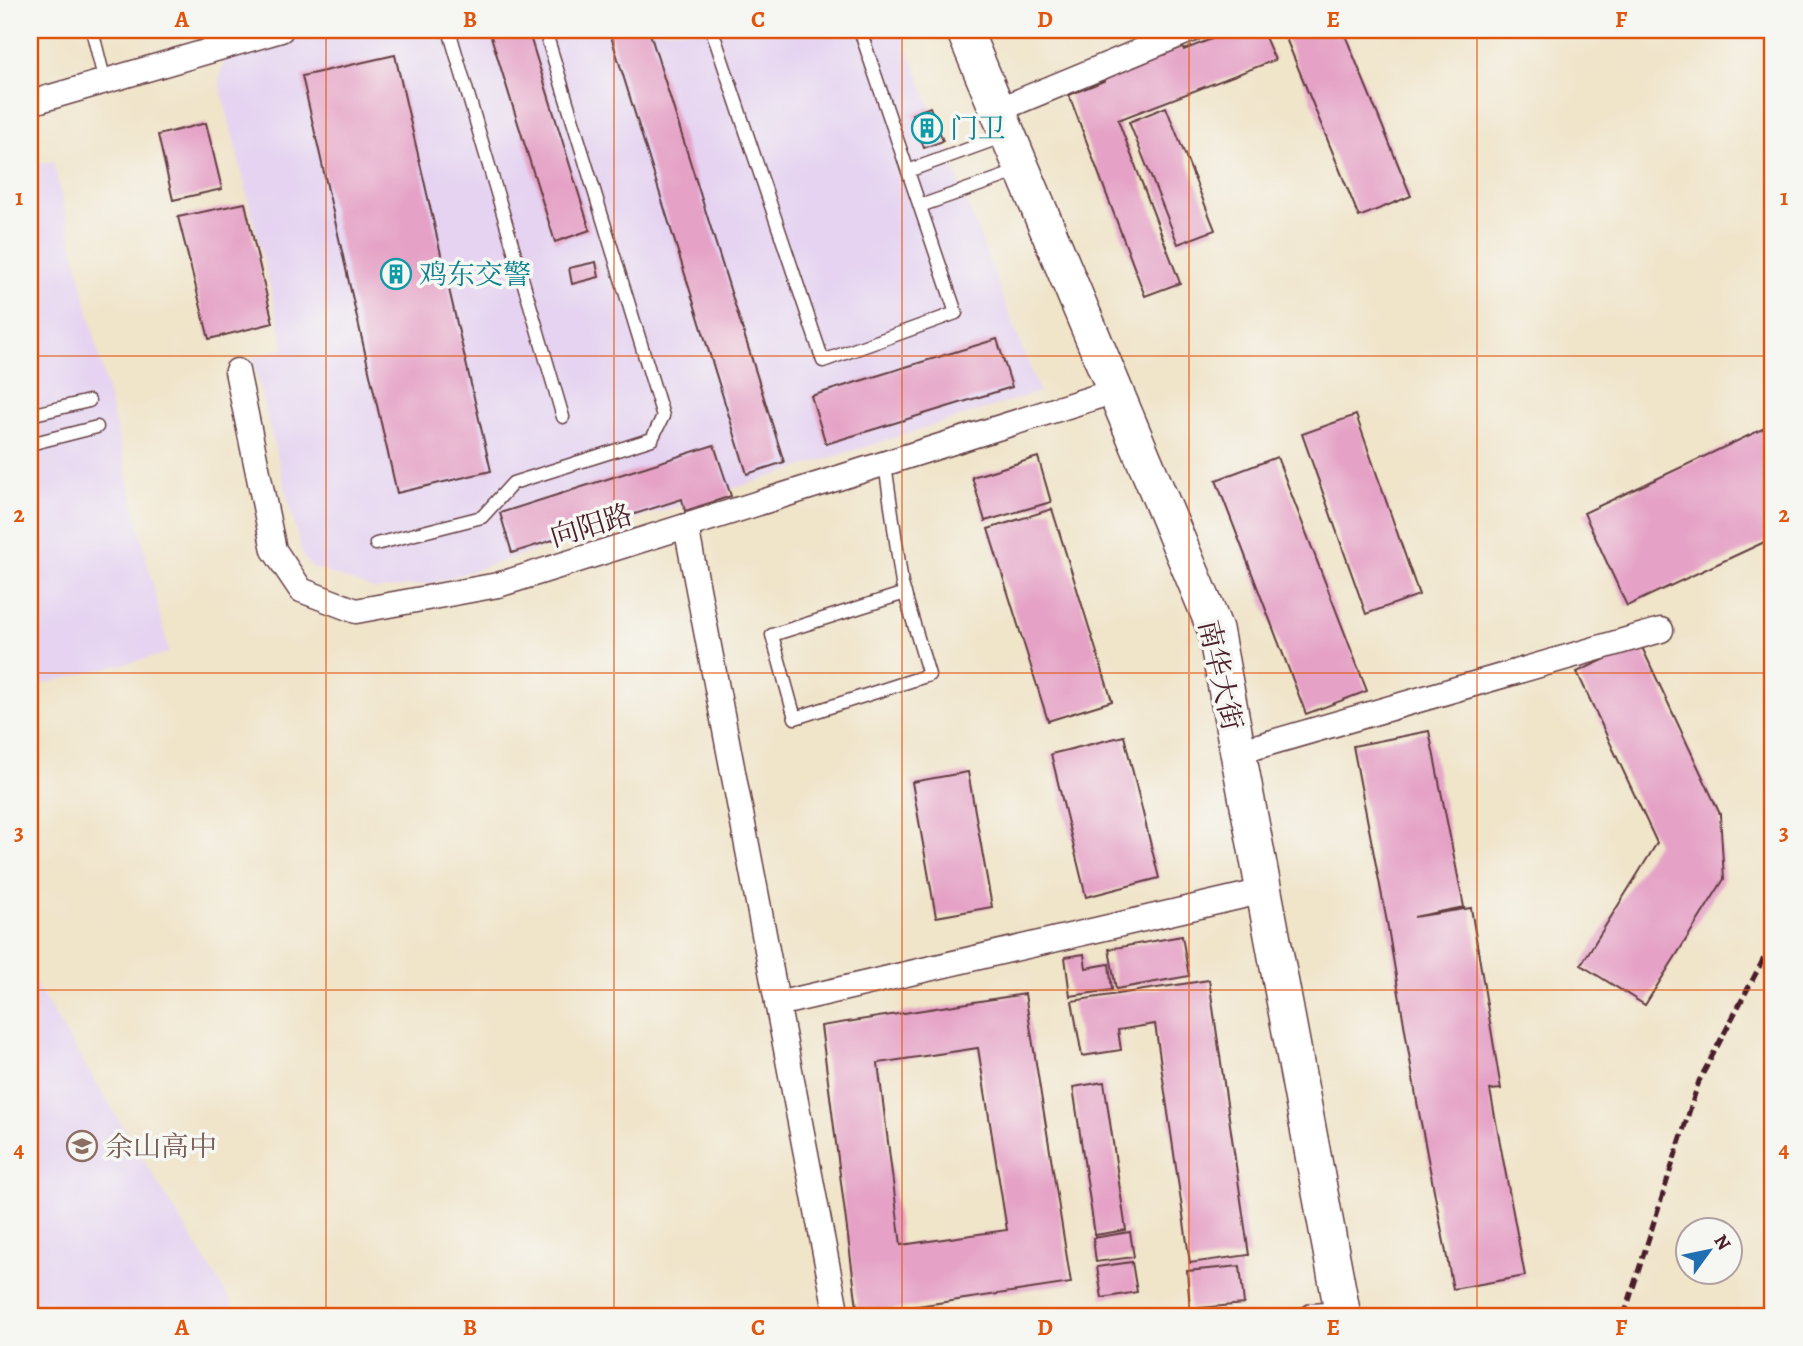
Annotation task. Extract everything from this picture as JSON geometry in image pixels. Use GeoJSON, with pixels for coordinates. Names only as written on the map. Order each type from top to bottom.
{"type":"FeatureCollection","features":[{"type":"Feature","properties":{"kind":"main road","name":"南华大街"},"geometry":{"type":"LineString","coordinates":[[964,30],[1215,629],[1264,891],[1332,1315]]}},
{"type":"Feature","properties":{"kind":"street"},"geometry":{"type":"LineString","coordinates":[[30,103],[281,30]]}},
{"type":"Feature","properties":{"kind":"street"},"geometry":{"type":"LineString","coordinates":[[1003,122],[1191,30]]}},
{"type":"Feature","properties":{"kind":"street","name":"向阳路"},"geometry":{"type":"LineString","coordinates":[[237,371],[274,550],[301,590],[356,611],[498,585],[1115,391]]}},
{"type":"Feature","properties":{"kind":"street"},"geometry":{"type":"LineString","coordinates":[[686,526],[837,1316]]}},
{"type":"Feature","properties":{"kind":"street"},"geometry":{"type":"LineString","coordinates":[[1238,752],[1661,630]]}},
{"type":"Feature","properties":{"kind":"street"},"geometry":{"type":"LineString","coordinates":[[777,1004],[1264,891]]}},
{"type":"Feature","properties":{"kind":"lane"},"geometry":{"type":"LineString","coordinates":[[92,30],[105,82]]}},
{"type":"Feature","properties":{"kind":"lane"},"geometry":{"type":"LineString","coordinates":[[449,30],[563,417]]}},
{"type":"Feature","properties":{"kind":"lane"},"geometry":{"type":"LineString","coordinates":[[376,544],[482,517],[513,483],[652,439],[663,416],[545,30]]}},
{"type":"Feature","properties":{"kind":"lane"},"geometry":{"type":"LineString","coordinates":[[712,30],[823,361],[956,313],[860,30]]}},
{"type":"Feature","properties":{"kind":"lane"},"geometry":{"type":"LineString","coordinates":[[908,171],[1003,122]]}},
{"type":"Feature","properties":{"kind":"lane"},"geometry":{"type":"LineString","coordinates":[[920,206],[1023,170]]}},
{"type":"Feature","properties":{"kind":"lane"},"geometry":{"type":"LineString","coordinates":[[30,415],[89,401]]}},
{"type":"Feature","properties":{"kind":"lane"},"geometry":{"type":"LineString","coordinates":[[30,443],[97,427]]}},
{"type":"Feature","properties":{"kind":"lane"},"geometry":{"type":"LineString","coordinates":[[885,464],[905,593],[929,675],[795,718],[772,635],[905,593]]}},
{"type":"Feature","properties":{"kind":"shaded area"},"geometry":{"type":"Polygon","coordinates":[[[326,30],[901,30],[1039,392],[433,583],[376,590],[312,567],[303,557],[252,358],[285,348],[219,80],[225,59],[326,30]]]}},
{"type":"Feature","properties":{"kind":"shaded area"},"geometry":{"type":"Polygon","coordinates":[[[53,161],[169,653],[30,687],[30,167],[53,161]]]}},
{"type":"Feature","properties":{"kind":"shaded area","name":"余山高中"},"geometry":{"type":"Polygon","coordinates":[[[30,976],[240,1316],[30,1316],[30,976]]]}},
{"type":"Feature","properties":{"kind":"building"},"geometry":{"type":"Polygon","coordinates":[[[489,30],[528,30],[590,230],[555,242],[489,30]]]}},
{"type":"Feature","properties":{"kind":"building"},"geometry":{"type":"Polygon","coordinates":[[[609,30],[649,30],[784,462],[747,474],[609,30]]]}},
{"type":"Feature","properties":{"kind":"building"},"geometry":{"type":"Polygon","coordinates":[[[1234,30],[1262,30],[1275,60],[1118,120],[1180,283],[1145,296],[1069,95],[1104,81],[1103,77],[1234,30]]]}},
{"type":"Feature","properties":{"kind":"building"},"geometry":{"type":"Polygon","coordinates":[[[1343,30],[1411,196],[1359,217],[1283,31],[1343,30]]]}},
{"type":"Feature","properties":{"kind":"building","name":"鸡东交警"},"geometry":{"type":"Polygon","coordinates":[[[395,55],[491,471],[397,493],[302,76],[395,55]]]}},
{"type":"Feature","properties":{"kind":"building","name":"门卫"},"geometry":{"type":"Polygon","coordinates":[[[930,107],[943,141],[924,148],[912,114],[930,107]]]}},
{"type":"Feature","properties":{"kind":"building"},"geometry":{"type":"Polygon","coordinates":[[[1166,107],[1215,230],[1178,244],[1129,122],[1166,107]]]}},
{"type":"Feature","properties":{"kind":"building"},"geometry":{"type":"Polygon","coordinates":[[[206,123],[222,189],[173,200],[158,135],[206,123]]]}},
{"type":"Feature","properties":{"kind":"building"},"geometry":{"type":"Polygon","coordinates":[[[245,203],[273,323],[209,339],[178,217],[245,203]]]}},
{"type":"Feature","properties":{"kind":"building"},"geometry":{"type":"Polygon","coordinates":[[[596,262],[599,277],[572,284],[569,268],[596,262]]]}},
{"type":"Feature","properties":{"kind":"building"},"geometry":{"type":"Polygon","coordinates":[[[997,339],[1012,387],[826,444],[811,396],[997,339]]]}},
{"type":"Feature","properties":{"kind":"building"},"geometry":{"type":"Polygon","coordinates":[[[1356,415],[1419,595],[1366,614],[1302,434],[1356,415]]]}},
{"type":"Feature","properties":{"kind":"building"},"geometry":{"type":"Polygon","coordinates":[[[1773,424],[1773,538],[1627,606],[1584,513],[1773,424]]]}},
{"type":"Feature","properties":{"kind":"building"},"geometry":{"type":"Polygon","coordinates":[[[714,445],[731,496],[685,511],[682,499],[512,553],[500,513],[714,445]]]}},
{"type":"Feature","properties":{"kind":"building"},"geometry":{"type":"Polygon","coordinates":[[[1038,457],[1051,502],[985,521],[972,477],[1038,457]]]}},
{"type":"Feature","properties":{"kind":"building"},"geometry":{"type":"Polygon","coordinates":[[[1277,457],[1367,691],[1306,714],[1216,480],[1277,457]]]}},
{"type":"Feature","properties":{"kind":"building"},"geometry":{"type":"Polygon","coordinates":[[[1052,509],[1112,701],[1048,721],[988,529],[1052,509]]]}},
{"type":"Feature","properties":{"kind":"building"},"geometry":{"type":"Polygon","coordinates":[[[1640,643],[1720,814],[1724,879],[1645,1005],[1581,965],[1657,843],[1577,672],[1640,643]]]}},
{"type":"Feature","properties":{"kind":"building"},"geometry":{"type":"Polygon","coordinates":[[[1429,731],[1464,907],[1414,917],[1471,908],[1501,1089],[1490,1090],[1525,1276],[1453,1289],[1353,746],[1429,731]]]}},
{"type":"Feature","properties":{"kind":"building"},"geometry":{"type":"Polygon","coordinates":[[[1124,736],[1159,878],[1086,897],[1051,754],[1124,736]]]}},
{"type":"Feature","properties":{"kind":"building"},"geometry":{"type":"Polygon","coordinates":[[[968,772],[992,907],[936,917],[912,782],[968,772]]]}},
{"type":"Feature","properties":{"kind":"building"},"geometry":{"type":"Polygon","coordinates":[[[1182,936],[1189,976],[1116,989],[1109,949],[1182,936]]]}},
{"type":"Feature","properties":{"kind":"building"},"geometry":{"type":"Polygon","coordinates":[[[1084,954],[1086,968],[1109,964],[1112,990],[1070,996],[1065,957],[1084,954]]]}},
{"type":"Feature","properties":{"kind":"building"},"geometry":{"type":"Polygon","coordinates":[[[1209,980],[1249,1255],[1190,1263],[1155,1024],[1118,1030],[1121,1050],[1082,1056],[1072,1001],[1209,980]]]}},
{"type":"Feature","properties":{"kind":"building"},"geometry":{"type":"Polygon","coordinates":[[[1025,994],[1071,1283],[858,1315],[821,1026],[1025,994]],[[978,1048],[878,1063],[901,1245],[1007,1230],[978,1048]]]}},
{"type":"Feature","properties":{"kind":"building"},"geometry":{"type":"Polygon","coordinates":[[[1104,1082],[1126,1230],[1095,1235],[1073,1087],[1104,1082]]]}},
{"type":"Feature","properties":{"kind":"building"},"geometry":{"type":"Polygon","coordinates":[[[1130,1232],[1134,1257],[1096,1262],[1093,1238],[1130,1232]]]}},
{"type":"Feature","properties":{"kind":"building"},"geometry":{"type":"Polygon","coordinates":[[[1132,1262],[1137,1292],[1102,1298],[1097,1267],[1132,1262]]]}},
{"type":"Feature","properties":{"kind":"building"},"geometry":{"type":"Polygon","coordinates":[[[1240,1266],[1244,1304],[1190,1309],[1187,1271],[1240,1266]]]}},
{"type":"Feature","properties":{"kind":"railway"},"geometry":{"type":"LineString","coordinates":[[1624,1316],[1699,1081],[1773,941]]}},
{"type":"Feature","properties":{"kind":"place","name":"门卫"},"geometry":{"type":"Point","coordinates":[927,128]}},
{"type":"Feature","properties":{"kind":"place","name":"鸡东交警"},"geometry":{"type":"Point","coordinates":[396,274]}},
{"type":"Feature","properties":{"kind":"place","name":"余山高中"},"geometry":{"type":"Point","coordinates":[82,1146]}}]}
